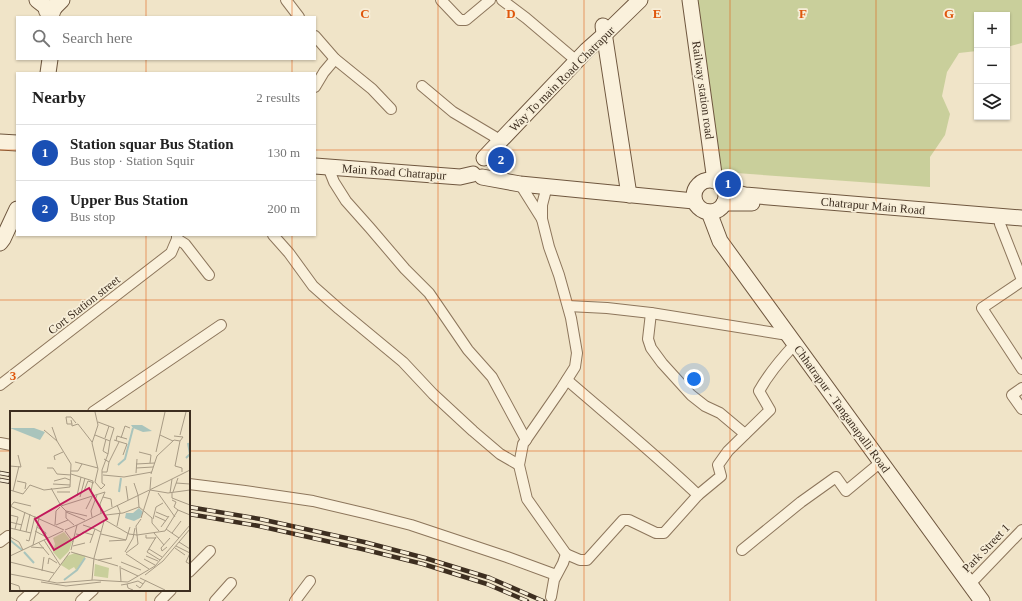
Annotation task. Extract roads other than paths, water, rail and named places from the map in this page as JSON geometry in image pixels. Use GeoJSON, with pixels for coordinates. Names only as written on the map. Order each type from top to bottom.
{"type":"FeatureCollection","features":[{"type":"Feature","properties":{"kind":"main road","name":"Way To main Road Chatrapur"},"geometry":{"type":"LineString","coordinates":[[481,168],[630,0]]}},
{"type":"Feature","properties":{"kind":"main road","name":"Way To main Road Chatrapur"},"geometry":{"type":"LineString","coordinates":[[481,168],[496,137],[572,57],[640,0]]}},
{"type":"Feature","properties":{"kind":"main road","name":"Railway station road"},"geometry":{"type":"LineString","coordinates":[[683,0],[697,90],[718,188]]}},
{"type":"Feature","properties":{"kind":"main road","name":"Railway station road"},"geometry":{"type":"LineString","coordinates":[[690,0],[718,188]]}},
{"type":"Feature","properties":{"kind":"main road"},"geometry":{"type":"LineString","coordinates":[[604,30],[629,191]]}},
{"type":"Feature","properties":{"kind":"main road"},"geometry":{"type":"LineString","coordinates":[[48,72],[50,60]]}},
{"type":"Feature","properties":{"kind":"main road"},"geometry":{"type":"LineString","coordinates":[[0,142],[16,144]]}},
{"type":"Feature","properties":{"kind":"main road","name":"Main Road Chatrapur"},"geometry":{"type":"LineString","coordinates":[[321,166],[460,177],[481,168]]}},
{"type":"Feature","properties":{"kind":"main road"},"geometry":{"type":"LineString","coordinates":[[481,168],[629,191]]}},
{"type":"Feature","properties":{"kind":"main road"},"geometry":{"type":"LineString","coordinates":[[481,168],[520,184],[694,197]]}},
{"type":"Feature","properties":{"kind":"main road"},"geometry":{"type":"LineString","coordinates":[[703,181],[718,188],[720,209],[715,212],[704,211],[699,208],[694,197],[695,188],[703,181]]}},
{"type":"Feature","properties":{"kind":"main road","name":"Chatrapur Main Road"},"geometry":{"type":"LineString","coordinates":[[718,188],[745,195],[1000,220],[1022,226]]}},
{"type":"Feature","properties":{"kind":"main road"},"geometry":{"type":"LineString","coordinates":[[2,236],[16,211]]}},
{"type":"Feature","properties":{"kind":"main road","name":"Chhatrapur - Tanganapalli Road"},"geometry":{"type":"LineString","coordinates":[[709,212],[720,240],[982,601]]}},
{"type":"Feature","properties":{"kind":"main road","name":"Chatrapur Main Road"},"geometry":{"type":"LineString","coordinates":[[1000,220],[1022,218]]}},
{"type":"Feature","properties":{"kind":"street"},"geometry":{"type":"LineString","coordinates":[[286,0],[298,16]]}},
{"type":"Feature","properties":{"kind":"street"},"geometry":{"type":"LineString","coordinates":[[441,0],[460,20],[466,20],[490,0]]}},
{"type":"Feature","properties":{"kind":"street"},"geometry":{"type":"LineString","coordinates":[[502,0],[572,57]]}},
{"type":"Feature","properties":{"kind":"street"},"geometry":{"type":"LineString","coordinates":[[316,37],[335,59],[372,89],[391,109]]}},
{"type":"Feature","properties":{"kind":"street"},"geometry":{"type":"LineString","coordinates":[[316,85],[324,72],[335,59]]}},
{"type":"Feature","properties":{"kind":"street"},"geometry":{"type":"LineString","coordinates":[[422,86],[453,112],[496,137]]}},
{"type":"Feature","properties":{"kind":"street"},"geometry":{"type":"LineString","coordinates":[[321,166],[334,182],[346,201],[405,269],[429,294],[468,350],[492,377],[526,440]]}},
{"type":"Feature","properties":{"kind":"street"},"geometry":{"type":"LineString","coordinates":[[520,184],[542,219]]}},
{"type":"Feature","properties":{"kind":"street"},"geometry":{"type":"LineString","coordinates":[[547,186],[542,205],[542,219],[548,247],[559,275],[568,306],[577,353],[575,367],[523,444],[519,465],[527,499],[566,554],[580,560],[587,560],[623,520],[629,520],[656,533],[664,533],[698,495],[721,476],[718,465],[728,451],[770,410],[759,391],[767,377],[782,357],[792,339],[712,322],[651,313],[606,308],[568,306]]}},
{"type":"Feature","properties":{"kind":"street"},"geometry":{"type":"LineString","coordinates":[[1000,220],[1022,281],[982,308],[1022,369]]}},
{"type":"Feature","properties":{"kind":"street"},"geometry":{"type":"LineString","coordinates":[[274,236],[289,253],[313,286],[338,309],[403,362],[433,394],[473,431],[500,454],[519,465]]}},
{"type":"Feature","properties":{"kind":"street"},"geometry":{"type":"LineString","coordinates":[[177,237],[185,244],[209,275]]}},
{"type":"Feature","properties":{"kind":"street","name":"Cort Station street"},"geometry":{"type":"LineString","coordinates":[[0,385],[171,253],[177,237]]}},
{"type":"Feature","properties":{"kind":"street"},"geometry":{"type":"LineString","coordinates":[[651,313],[648,339],[651,348],[662,363],[691,395],[705,406],[720,413],[745,434]]}},
{"type":"Feature","properties":{"kind":"street"},"geometry":{"type":"LineString","coordinates":[[94,411],[221,325]]}},
{"type":"Feature","properties":{"kind":"street"},"geometry":{"type":"LineString","coordinates":[[567,380],[698,495]]}},
{"type":"Feature","properties":{"kind":"street"},"geometry":{"type":"LineString","coordinates":[[1022,388],[1012,395],[1022,409]]}},
{"type":"Feature","properties":{"kind":"street"},"geometry":{"type":"LineString","coordinates":[[0,443],[10,445]]}},
{"type":"Feature","properties":{"kind":"street"},"geometry":{"type":"LineString","coordinates":[[742,550],[801,502],[836,477],[846,491],[881,462]]}},
{"type":"Feature","properties":{"kind":"street"},"geometry":{"type":"LineString","coordinates":[[190,484],[313,501],[368,514],[411,525],[556,575]]}},
{"type":"Feature","properties":{"kind":"street","name":"Park Street 1"},"geometry":{"type":"LineString","coordinates":[[970,584],[1022,530]]}},
{"type":"Feature","properties":{"kind":"street"},"geometry":{"type":"LineString","coordinates":[[0,542],[8,536]]}},
{"type":"Feature","properties":{"kind":"street"},"geometry":{"type":"LineString","coordinates":[[190,571],[210,551]]}},
{"type":"Feature","properties":{"kind":"street"},"geometry":{"type":"LineString","coordinates":[[551,597],[554,580],[566,554]]}},
{"type":"Feature","properties":{"kind":"street"},"geometry":{"type":"LineString","coordinates":[[296,601],[310,581]]}},
{"type":"Feature","properties":{"kind":"street"},"geometry":{"type":"LineString","coordinates":[[215,601],[231,583]]}},
{"type":"Feature","properties":{"kind":"street"},"geometry":{"type":"LineString","coordinates":[[22,601],[33,591]]}},
{"type":"Feature","properties":{"kind":"street"},"geometry":{"type":"LineString","coordinates":[[81,601],[92,591]]}},
{"type":"Feature","properties":{"kind":"street"},"geometry":{"type":"LineString","coordinates":[[160,601],[170,591]]}},
{"type":"Feature","properties":{"kind":"railway"},"geometry":{"type":"LineString","coordinates":[[0,473],[10,475]]}},
{"type":"Feature","properties":{"kind":"railway"},"geometry":{"type":"LineString","coordinates":[[0,480],[10,482]]}},
{"type":"Feature","properties":{"kind":"railway"},"geometry":{"type":"LineString","coordinates":[[190,507],[260,519],[364,542],[425,558],[490,578],[543,601]]}},
{"type":"Feature","properties":{"kind":"railway"},"geometry":{"type":"LineString","coordinates":[[190,514],[259,526],[423,564],[487,584],[527,601]]}},
{"type":"Feature","properties":{"kind":"place","name":"Upper Bus Station"},"geometry":{"type":"Point","coordinates":[501,160]}},
{"type":"Feature","properties":{"kind":"place","name":"Station squar Bus Station"},"geometry":{"type":"Point","coordinates":[728,184]}}]}
